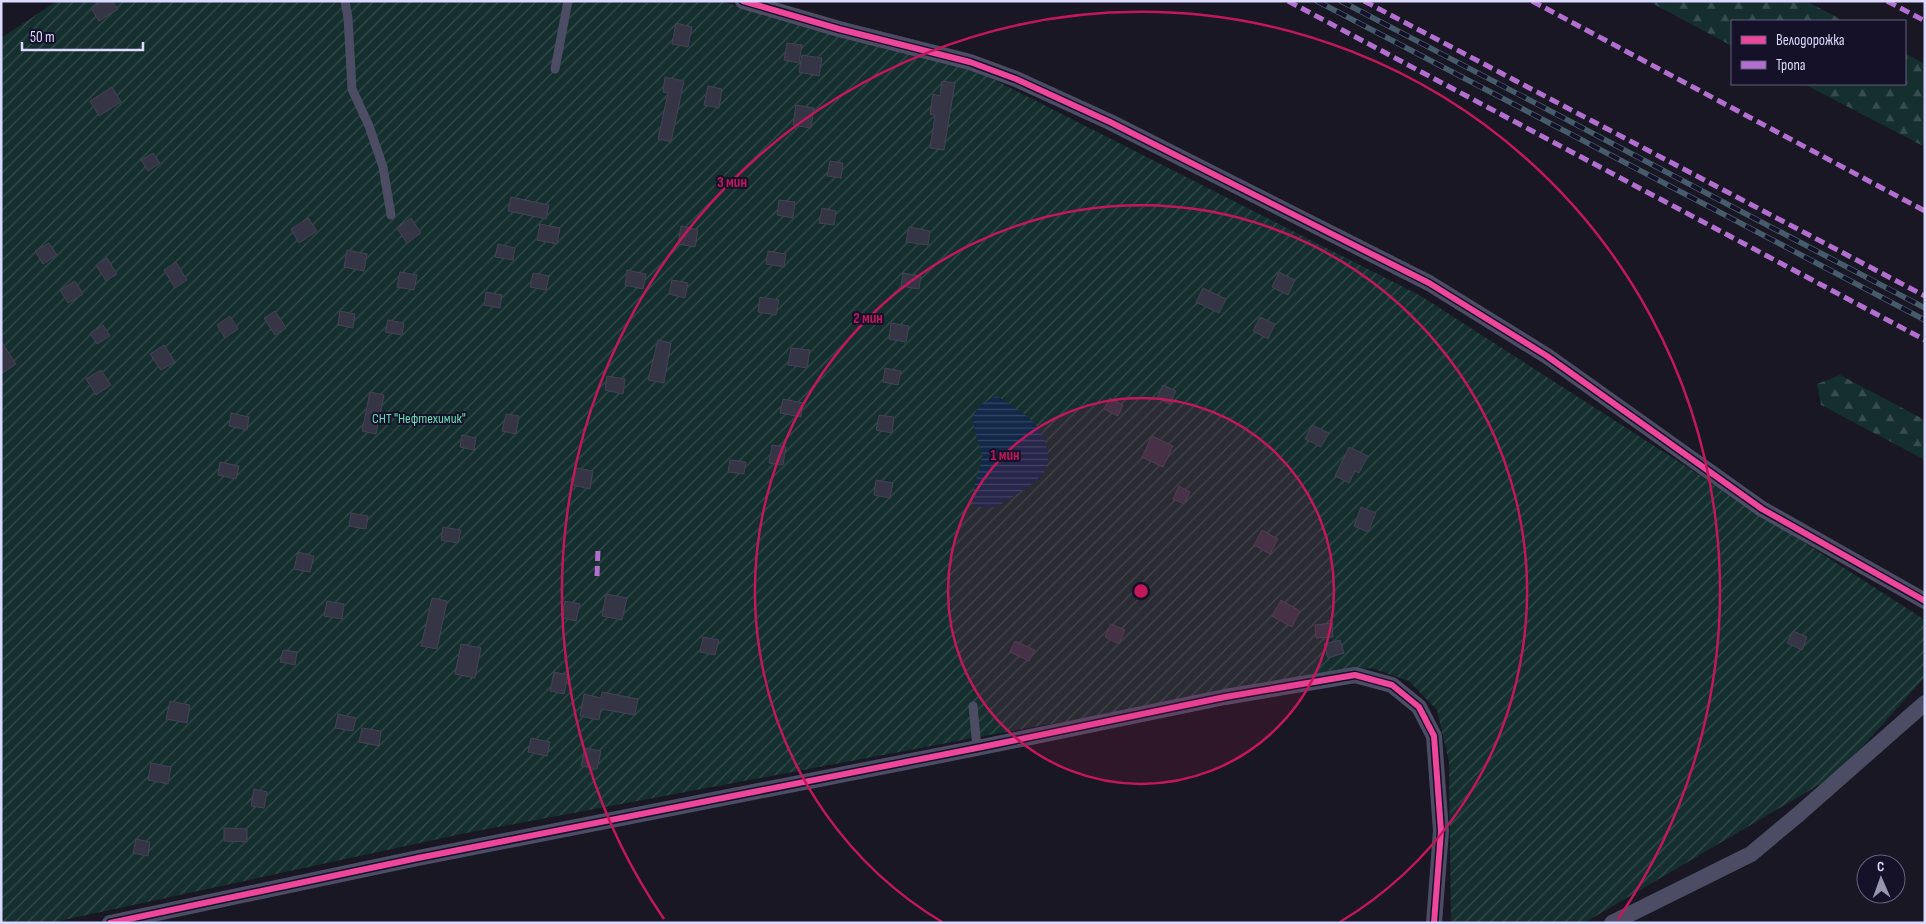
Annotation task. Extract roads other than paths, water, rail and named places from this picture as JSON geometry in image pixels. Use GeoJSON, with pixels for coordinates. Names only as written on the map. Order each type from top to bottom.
{"type":"FeatureCollection","features":[{"type":"Feature","properties":{"kind":"street"},"geometry":{"type":"LineString","coordinates":[[743,1],[839,30],[970,62],[1016,79],[1110,122],[1412,274],[1547,356],[1762,509],[1925,601]]}},
{"type":"Feature","properties":{"kind":"street"},"geometry":{"type":"LineString","coordinates":[[110,923],[538,834],[977,748],[1225,697],[1355,675],[1392,685],[1419,706],[1434,736],[1441,830],[1434,923]]}},
{"type":"Feature","properties":{"kind":"street"},"geometry":{"type":"LineString","coordinates":[[1612,923],[1751,854],[1925,703]]}},
{"type":"Feature","properties":{"kind":"lane"},"geometry":{"type":"LineString","coordinates":[[345,1],[348,18],[352,89],[369,126],[383,167],[391,215]]}},
{"type":"Feature","properties":{"kind":"lane"},"geometry":{"type":"LineString","coordinates":[[555,69],[568,1]]}},
{"type":"Feature","properties":{"kind":"lane"},"geometry":{"type":"LineString","coordinates":[[973,706],[977,748]]}},
{"type":"Feature","properties":{"kind":"water"},"geometry":{"type":"Polygon","coordinates":[[[997,396],[1037,426],[1046,444],[1048,461],[1044,473],[1030,486],[998,506],[985,508],[973,504],[974,491],[982,459],[974,417],[978,407],[997,396]]]}},
{"type":"Feature","properties":{"kind":"railway"},"geometry":{"type":"LineString","coordinates":[[1317,1],[1925,320]]}},
{"type":"Feature","properties":{"kind":"railway"},"geometry":{"type":"LineString","coordinates":[[1341,1],[1925,308]]}},
{"type":"Feature","properties":{"kind":"park label","name":"СНТ \"Нефтехимик\""},"geometry":{"type":"Point","coordinates":[419,418]}}]}
